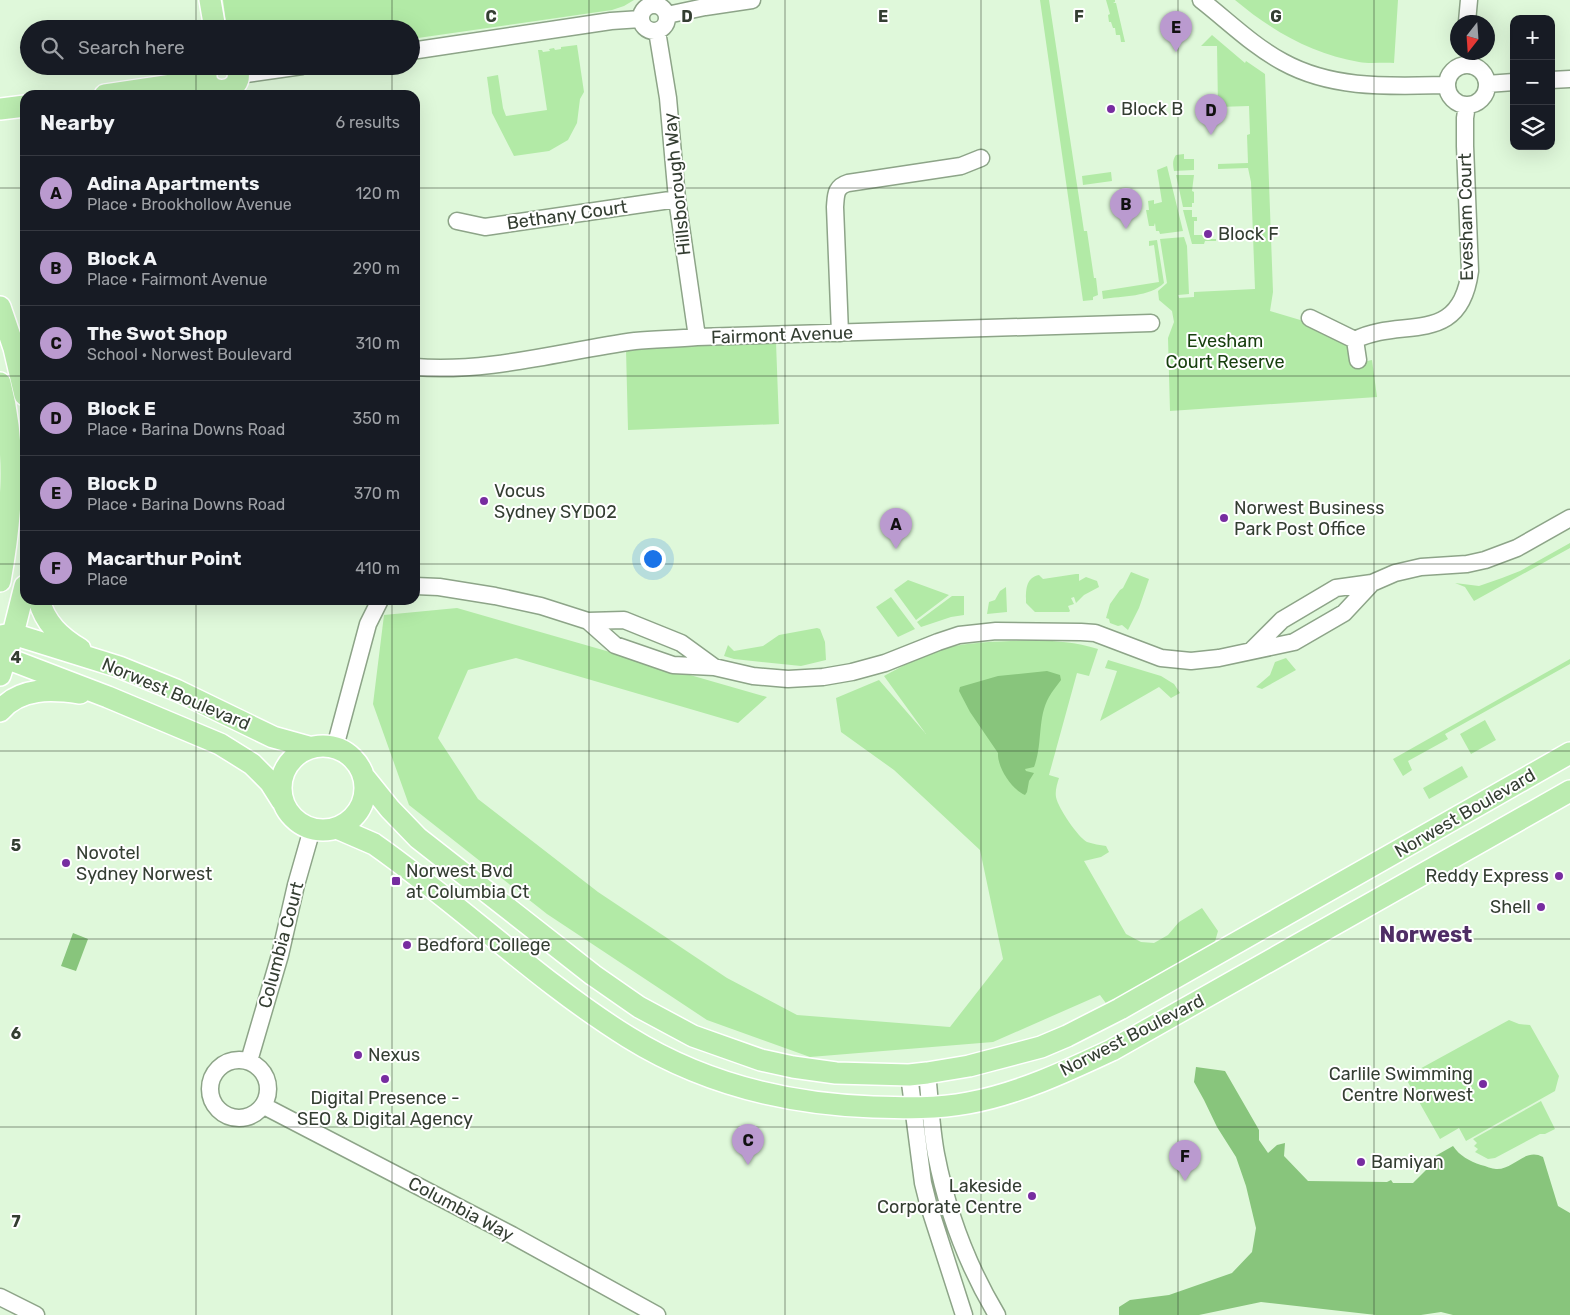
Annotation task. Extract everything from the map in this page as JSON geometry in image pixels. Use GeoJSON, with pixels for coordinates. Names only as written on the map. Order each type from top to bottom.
{"type":"FeatureCollection","features":[{"type":"Feature","properties":{"kind":"main road"},"geometry":{"type":"LineString","coordinates":[[210,0],[213,20]]}},
{"type":"Feature","properties":{"kind":"main road"},"geometry":{"type":"LineString","coordinates":[[128,90],[198,75]]}},
{"type":"Feature","properties":{"kind":"main road"},"geometry":{"type":"LineString","coordinates":[[208,75],[211,87],[215,90]]}},
{"type":"Feature","properties":{"kind":"main road"},"geometry":{"type":"LineString","coordinates":[[226,90],[236,83],[237,75]]}},
{"type":"Feature","properties":{"kind":"main road"},"geometry":{"type":"LineString","coordinates":[[0,109],[20,107]]}},
{"type":"Feature","properties":{"kind":"main road"},"geometry":{"type":"LineString","coordinates":[[0,307],[14,348],[20,374]]}},
{"type":"Feature","properties":{"kind":"main road"},"geometry":{"type":"LineString","coordinates":[[0,382],[6,405],[10,440],[11,476],[10,511],[0,581]]}},
{"type":"Feature","properties":{"kind":"main road"},"geometry":{"type":"LineString","coordinates":[[2,662],[6,635],[20,599]]}},
{"type":"Feature","properties":{"kind":"main road"},"geometry":{"type":"LineString","coordinates":[[41,605],[46,618],[60,635],[81,649],[119,667]]}},
{"type":"Feature","properties":{"kind":"main road","name":"Norwest Boulevard"},"geometry":{"type":"LineString","coordinates":[[6,635],[119,667],[176,690],[273,737],[309,747]]}},
{"type":"Feature","properties":{"kind":"main road","name":"Norwest Boulevard"},"geometry":{"type":"LineString","coordinates":[[2,662],[108,697],[220,744],[252,764],[270,782],[282,802]]}},
{"type":"Feature","properties":{"kind":"main road"},"geometry":{"type":"LineString","coordinates":[[0,711],[20,696],[41,691],[74,692],[108,697]]}},
{"type":"Feature","properties":{"kind":"main road"},"geometry":{"type":"LineString","coordinates":[[323,745],[335,747],[352,757],[361,769],[365,793],[359,812],[352,820],[337,828],[322,831],[300,824],[289,814],[282,802],[281,782],[285,768],[298,752],[309,747],[323,745]]}},
{"type":"Feature","properties":{"kind":"main road","name":"Norwest Boulevard"},"geometry":{"type":"LineString","coordinates":[[364,778],[418,838],[593,976],[639,1007],[693,1036],[761,1060],[793,1067],[836,1073],[918,1074],[969,1066],[1008,1057],[1067,1036],[1120,1009],[1570,753]]}},
{"type":"Feature","properties":{"kind":"main road","name":"Norwest Boulevard"},"geometry":{"type":"LineString","coordinates":[[337,828],[374,844],[578,1002],[629,1038],[668,1059],[710,1077],[747,1089],[782,1097],[819,1104],[922,1108],[968,1103],[995,1096],[1066,1071],[1112,1050],[1570,791]]}},
{"type":"Feature","properties":{"kind":"street"},"geometry":{"type":"LineString","coordinates":[[667,15],[752,0]]}},
{"type":"Feature","properties":{"kind":"street"},"geometry":{"type":"LineString","coordinates":[[1201,0],[1267,52],[1284,63],[1306,72],[1330,80],[1378,87],[1447,85]]}},
{"type":"Feature","properties":{"kind":"street"},"geometry":{"type":"LineString","coordinates":[[1467,15],[1469,0]]}},
{"type":"Feature","properties":{"kind":"street"},"geometry":{"type":"LineString","coordinates":[[652,2],[666,11],[667,15],[666,24],[657,31],[647,29],[641,19],[642,12],[652,2]]}},
{"type":"Feature","properties":{"kind":"street"},"geometry":{"type":"LineString","coordinates":[[420,50],[641,19]]}},
{"type":"Feature","properties":{"kind":"street","name":"Hillsborough Way"},"geometry":{"type":"LineString","coordinates":[[657,31],[668,98],[677,199],[697,337]]}},
{"type":"Feature","properties":{"kind":"street"},"geometry":{"type":"LineString","coordinates":[[1466,60],[1455,69],[1448,79],[1447,85],[1451,97],[1461,104],[1467,105],[1479,101],[1487,84],[1478,69],[1468,60]]}},
{"type":"Feature","properties":{"kind":"street"},"geometry":{"type":"LineString","coordinates":[[1555,80],[1570,79]]}},
{"type":"Feature","properties":{"kind":"street"},"geometry":{"type":"LineString","coordinates":[[1487,84],[1510,82]]}},
{"type":"Feature","properties":{"kind":"street","name":"Evesham Court"},"geometry":{"type":"LineString","coordinates":[[1355,340],[1376,331],[1422,327],[1433,324],[1444,318],[1462,299],[1468,288],[1470,271],[1465,146],[1467,105]]}},
{"type":"Feature","properties":{"kind":"street"},"geometry":{"type":"LineString","coordinates":[[840,334],[835,207],[838,189],[842,184],[961,166],[981,158]]}},
{"type":"Feature","properties":{"kind":"street","name":"Bethany Court"},"geometry":{"type":"LineString","coordinates":[[457,221],[485,227],[677,199]]}},
{"type":"Feature","properties":{"kind":"street"},"geometry":{"type":"LineString","coordinates":[[1310,318],[1355,340],[1358,360]]}},
{"type":"Feature","properties":{"kind":"street","name":"Fairmont Avenue"},"geometry":{"type":"LineString","coordinates":[[420,367],[466,367],[500,364],[636,341],[697,337],[840,334],[1151,322]]}},
{"type":"Feature","properties":{"kind":"street"},"geometry":{"type":"LineString","coordinates":[[1252,650],[1282,620],[1336,588],[1372,583],[1408,569],[1467,564],[1502,555],[1570,518]]}},
{"type":"Feature","properties":{"kind":"street"},"geometry":{"type":"LineString","coordinates":[[588,621],[615,645],[673,665],[714,667],[753,676],[788,679],[823,677],[852,672],[885,663],[959,635],[996,631],[1095,633],[1145,653],[1176,661],[1206,660],[1294,642],[1344,612],[1372,583]]}},
{"type":"Feature","properties":{"kind":"street"},"geometry":{"type":"LineString","coordinates":[[420,586],[439,587],[495,596],[541,606],[588,621],[624,620],[681,643],[714,667]]}},
{"type":"Feature","properties":{"kind":"street"},"geometry":{"type":"LineString","coordinates":[[335,747],[368,624],[378,605]]}},
{"type":"Feature","properties":{"kind":"street","name":"Columbia Court"},"geometry":{"type":"LineString","coordinates":[[249,1061],[280,955],[296,884],[312,829]]}},
{"type":"Feature","properties":{"kind":"street"},"geometry":{"type":"LineString","coordinates":[[240,1059],[249,1061],[262,1070],[268,1080],[268,1096],[264,1106],[250,1116],[238,1118],[221,1112],[212,1100],[211,1083],[217,1070],[231,1061],[240,1059]]}},
{"type":"Feature","properties":{"kind":"street"},"geometry":{"type":"LineString","coordinates":[[918,1074],[922,1108],[919,1162],[928,1203],[964,1315]]}},
{"type":"Feature","properties":{"kind":"street","name":"Columbia Way"},"geometry":{"type":"LineString","coordinates":[[264,1106],[512,1235],[657,1315]]}},
{"type":"Feature","properties":{"kind":"street"},"geometry":{"type":"LineString","coordinates":[[922,1108],[936,1152],[943,1188],[967,1258],[978,1284],[997,1315]]}},
{"type":"Feature","properties":{"kind":"street"},"geometry":{"type":"LineString","coordinates":[[0,1297],[36,1315]]}},
{"type":"Feature","properties":{"kind":"green space"},"geometry":{"type":"Polygon","coordinates":[[[223,0],[634,0],[612,10],[420,38],[420,20],[226,20],[223,0]]]}},
{"type":"Feature","properties":{"kind":"green space"},"geometry":{"type":"Polygon","coordinates":[[[1040,0],[1049,0],[1084,231],[1087,231],[1094,278],[1096,278],[1098,295],[1093,297],[1093,300],[1083,301],[1040,0]]]}},
{"type":"Feature","properties":{"kind":"green space"},"geometry":{"type":"Polygon","coordinates":[[[1106,0],[1115,0],[1113,3],[1116,3],[1125,42],[1121,42],[1120,35],[1116,35],[1115,28],[1109,22],[1108,15],[1110,14],[1106,0]]]}},
{"type":"Feature","properties":{"kind":"green space"},"geometry":{"type":"Polygon","coordinates":[[[1235,0],[1398,0],[1394,63],[1359,62],[1309,47],[1263,22],[1235,0]]]}},
{"type":"Feature","properties":{"kind":"green space","name":"Evesham Court Reserve"},"geometry":{"type":"Polygon","coordinates":[[[1212,35],[1245,63],[1246,61],[1265,74],[1273,292],[1270,311],[1307,322],[1350,344],[1353,364],[1372,360],[1377,397],[1170,411],[1168,338],[1174,322],[1172,311],[1159,300],[1158,291],[1167,283],[1160,239],[1184,237],[1187,246],[1189,294],[1178,295],[1179,298],[1194,297],[1194,292],[1255,289],[1251,182],[1248,168],[1218,169],[1218,164],[1248,163],[1249,106],[1218,107],[1217,46],[1201,46],[1212,35]]]}},
{"type":"Feature","properties":{"kind":"green space"},"geometry":{"type":"Polygon","coordinates":[[[577,45],[584,92],[580,99],[577,123],[568,140],[549,151],[514,156],[492,113],[487,77],[498,75],[506,116],[547,110],[538,50],[543,52],[550,51],[549,49],[554,48],[555,50],[561,49],[561,47],[577,45]]]}},
{"type":"Feature","properties":{"kind":"green space"},"geometry":{"type":"Polygon","coordinates":[[[1184,154],[1184,159],[1194,159],[1194,170],[1174,171],[1173,163],[1176,155],[1184,154]]]}},
{"type":"Feature","properties":{"kind":"green space"},"geometry":{"type":"Polygon","coordinates":[[[1167,166],[1183,231],[1160,234],[1159,231],[1156,231],[1155,223],[1154,226],[1149,226],[1146,210],[1149,210],[1148,201],[1154,200],[1154,204],[1162,202],[1157,170],[1167,166]]]}},
{"type":"Feature","properties":{"kind":"green space"},"geometry":{"type":"Polygon","coordinates":[[[1111,172],[1112,181],[1083,185],[1082,176],[1111,172]]]}},
{"type":"Feature","properties":{"kind":"green space"},"geometry":{"type":"Polygon","coordinates":[[[1176,175],[1194,175],[1192,191],[1194,192],[1194,203],[1192,203],[1192,207],[1183,207],[1176,175]]]}},
{"type":"Feature","properties":{"kind":"green space"},"geometry":{"type":"Polygon","coordinates":[[[1183,210],[1192,210],[1192,217],[1197,217],[1197,221],[1194,221],[1194,235],[1204,235],[1204,239],[1216,239],[1216,241],[1192,244],[1183,210]]]}},
{"type":"Feature","properties":{"kind":"green space"},"geometry":{"type":"Polygon","coordinates":[[[1157,240],[1164,283],[1158,288],[1144,293],[1103,299],[1102,291],[1159,282],[1154,245],[1149,246],[1149,241],[1157,240]]]}},
{"type":"Feature","properties":{"kind":"green space"},"geometry":{"type":"Polygon","coordinates":[[[776,342],[779,424],[628,430],[626,349],[776,342]]]}},
{"type":"Feature","properties":{"kind":"green space"},"geometry":{"type":"Polygon","coordinates":[[[1570,543],[1570,548],[1474,601],[1465,587],[1455,583],[1479,586],[1502,578],[1520,571],[1570,543]]]}},
{"type":"Feature","properties":{"kind":"green space"},"geometry":{"type":"Polygon","coordinates":[[[1131,572],[1149,579],[1139,608],[1128,630],[1122,625],[1118,626],[1110,623],[1109,619],[1106,618],[1110,604],[1123,588],[1131,572]]]}},
{"type":"Feature","properties":{"kind":"green space"},"geometry":{"type":"Polygon","coordinates":[[[1079,574],[1079,581],[1086,577],[1097,581],[1099,587],[1084,595],[1076,603],[1074,597],[1071,598],[1074,604],[1068,606],[1069,612],[1035,612],[1026,603],[1027,586],[1034,577],[1039,575],[1043,579],[1079,574]]]}},
{"type":"Feature","properties":{"kind":"green space"},"geometry":{"type":"Polygon","coordinates":[[[908,580],[949,595],[916,620],[894,590],[908,580]]]}},
{"type":"Feature","properties":{"kind":"green space"},"geometry":{"type":"Polygon","coordinates":[[[1006,587],[1007,612],[987,614],[989,602],[995,600],[1000,591],[1006,587]]]}},
{"type":"Feature","properties":{"kind":"green space"},"geometry":{"type":"Polygon","coordinates":[[[952,596],[964,596],[964,615],[951,617],[921,627],[917,622],[952,596]]]}},
{"type":"Feature","properties":{"kind":"green space"},"geometry":{"type":"Polygon","coordinates":[[[891,597],[915,629],[898,637],[876,607],[891,597]]]}},
{"type":"Feature","properties":{"kind":"green space"},"geometry":{"type":"Polygon","coordinates":[[[457,608],[767,697],[738,723],[516,658],[468,670],[438,738],[478,799],[598,892],[727,978],[797,1015],[950,1027],[1003,959],[980,850],[894,770],[841,732],[836,698],[879,680],[926,734],[884,676],[916,659],[944,648],[982,642],[1044,641],[1066,642],[1098,649],[1089,676],[1077,673],[1049,775],[1059,778],[1056,797],[1060,808],[1083,839],[1089,843],[1106,846],[1109,852],[1101,857],[1084,861],[1126,934],[1141,942],[1154,943],[1168,935],[1179,922],[1202,908],[1218,931],[1214,945],[1108,1006],[1100,995],[993,1042],[810,1057],[707,1020],[547,914],[409,805],[373,704],[384,615],[457,608]]]}},
{"type":"Feature","properties":{"kind":"green space"},"geometry":{"type":"Polygon","coordinates":[[[820,629],[825,642],[826,660],[801,666],[734,659],[724,656],[728,645],[734,651],[763,646],[779,635],[820,629]]]}},
{"type":"Feature","properties":{"kind":"green space"},"geometry":{"type":"Polygon","coordinates":[[[1286,658],[1296,670],[1262,689],[1256,687],[1270,675],[1275,662],[1286,658]]]}},
{"type":"Feature","properties":{"kind":"green space"},"geometry":{"type":"Polygon","coordinates":[[[1570,659],[1570,664],[1445,734],[1448,739],[1408,761],[1412,770],[1403,776],[1393,759],[1570,659]]]}},
{"type":"Feature","properties":{"kind":"green space"},"geometry":{"type":"Polygon","coordinates":[[[1108,660],[1161,676],[1174,684],[1180,693],[1171,698],[1159,687],[1100,721],[1117,671],[1105,668],[1108,660]]]}},
{"type":"Feature","properties":{"kind":"green space"},"geometry":{"type":"Polygon","coordinates":[[[1485,720],[1496,740],[1471,754],[1460,734],[1485,720]]]}},
{"type":"Feature","properties":{"kind":"green space"},"geometry":{"type":"Polygon","coordinates":[[[1462,766],[1468,777],[1429,799],[1423,788],[1462,766]]]}},
{"type":"Feature","properties":{"kind":"green space","name":"Carlile Swimming Centre Norwest"},"geometry":{"type":"Polygon","coordinates":[[[1509,1020],[1519,1024],[1530,1025],[1559,1076],[1555,1091],[1466,1141],[1459,1128],[1440,1139],[1405,1077],[1509,1020]]]}},
{"type":"Feature","properties":{"kind":"green space"},"geometry":{"type":"Polygon","coordinates":[[[1541,1101],[1555,1129],[1545,1134],[1540,1134],[1495,1158],[1488,1159],[1475,1152],[1478,1149],[1474,1146],[1477,1143],[1473,1139],[1541,1101]]]}},
{"type":"Feature","properties":{"kind":"shaded area"},"geometry":{"type":"Polygon","coordinates":[[[1047,671],[1060,675],[1061,680],[1045,705],[1037,758],[1034,767],[1025,769],[1034,773],[1029,781],[1025,795],[1015,788],[1006,777],[998,759],[998,753],[970,712],[959,691],[960,687],[998,676],[1047,671]]]}},
{"type":"Feature","properties":{"kind":"shaded area"},"geometry":{"type":"Polygon","coordinates":[[[73,933],[88,939],[76,971],[61,966],[73,933]]]}},
{"type":"Feature","properties":{"kind":"shaded area"},"geometry":{"type":"Polygon","coordinates":[[[1196,1067],[1225,1071],[1259,1130],[1259,1140],[1268,1153],[1277,1145],[1285,1143],[1284,1156],[1308,1181],[1387,1182],[1391,1180],[1393,1183],[1413,1183],[1432,1164],[1430,1159],[1453,1146],[1469,1160],[1494,1169],[1508,1166],[1531,1155],[1543,1157],[1558,1206],[1570,1213],[1570,1315],[1453,1315],[1441,1312],[1421,1315],[1376,1315],[1261,1302],[1199,1315],[1119,1315],[1119,1307],[1130,1300],[1169,1295],[1232,1273],[1252,1252],[1256,1228],[1246,1186],[1236,1157],[1217,1127],[1194,1082],[1196,1067]]]}},
{"type":"Feature","properties":{"kind":"place","name":"Block D"},"geometry":{"type":"Point","coordinates":[1176,52]}},
{"type":"Feature","properties":{"kind":"place","name":"Block B"},"geometry":{"type":"Point","coordinates":[1111,109]}},
{"type":"Feature","properties":{"kind":"place","name":"Block E"},"geometry":{"type":"Point","coordinates":[1211,135]}},
{"type":"Feature","properties":{"kind":"place","name":"Block A"},"geometry":{"type":"Point","coordinates":[1126,229]}},
{"type":"Feature","properties":{"kind":"place","name":"Block F"},"geometry":{"type":"Point","coordinates":[1208,234]}},
{"type":"Feature","properties":{"kind":"place","name":"Vocus Sydney SYD02"},"geometry":{"type":"Point","coordinates":[484,501]}},
{"type":"Feature","properties":{"kind":"place","name":"Norwest Business Park Post Office"},"geometry":{"type":"Point","coordinates":[1224,518]}},
{"type":"Feature","properties":{"kind":"place","name":"Adina Apartments"},"geometry":{"type":"Point","coordinates":[896,549]}},
{"type":"Feature","properties":{"kind":"place","name":"Novotel Sydney Norwest"},"geometry":{"type":"Point","coordinates":[66,863]}},
{"type":"Feature","properties":{"kind":"place","name":"Reddy Express"},"geometry":{"type":"Point","coordinates":[1559,876]}},
{"type":"Feature","properties":{"kind":"place","name":"Norwest Bvd at Columbia Ct"},"geometry":{"type":"Point","coordinates":[396,881]}},
{"type":"Feature","properties":{"kind":"place","name":"Shell"},"geometry":{"type":"Point","coordinates":[1541,907]}},
{"type":"Feature","properties":{"kind":"place","name":"Bedford College"},"geometry":{"type":"Point","coordinates":[407,945]}},
{"type":"Feature","properties":{"kind":"place","name":"Nexus"},"geometry":{"type":"Point","coordinates":[358,1055]}},
{"type":"Feature","properties":{"kind":"place","name":"Digital Presence - SEO & Digital Agency"},"geometry":{"type":"Point","coordinates":[385,1079]}},
{"type":"Feature","properties":{"kind":"place","name":"Carlile Swimming Centre Norwest"},"geometry":{"type":"Point","coordinates":[1483,1084]}},
{"type":"Feature","properties":{"kind":"place","name":"Bamiyan"},"geometry":{"type":"Point","coordinates":[1361,1162]}},
{"type":"Feature","properties":{"kind":"place","name":"The Swot Shop"},"geometry":{"type":"Point","coordinates":[748,1165]}},
{"type":"Feature","properties":{"kind":"place","name":"Macarthur Point"},"geometry":{"type":"Point","coordinates":[1185,1181]}},
{"type":"Feature","properties":{"kind":"place","name":"Lakeside Corporate Centre"},"geometry":{"type":"Point","coordinates":[1032,1196]}},
{"type":"Feature","properties":{"kind":"district","name":"Norwest"},"geometry":{"type":"Point","coordinates":[1426,934]}}]}
